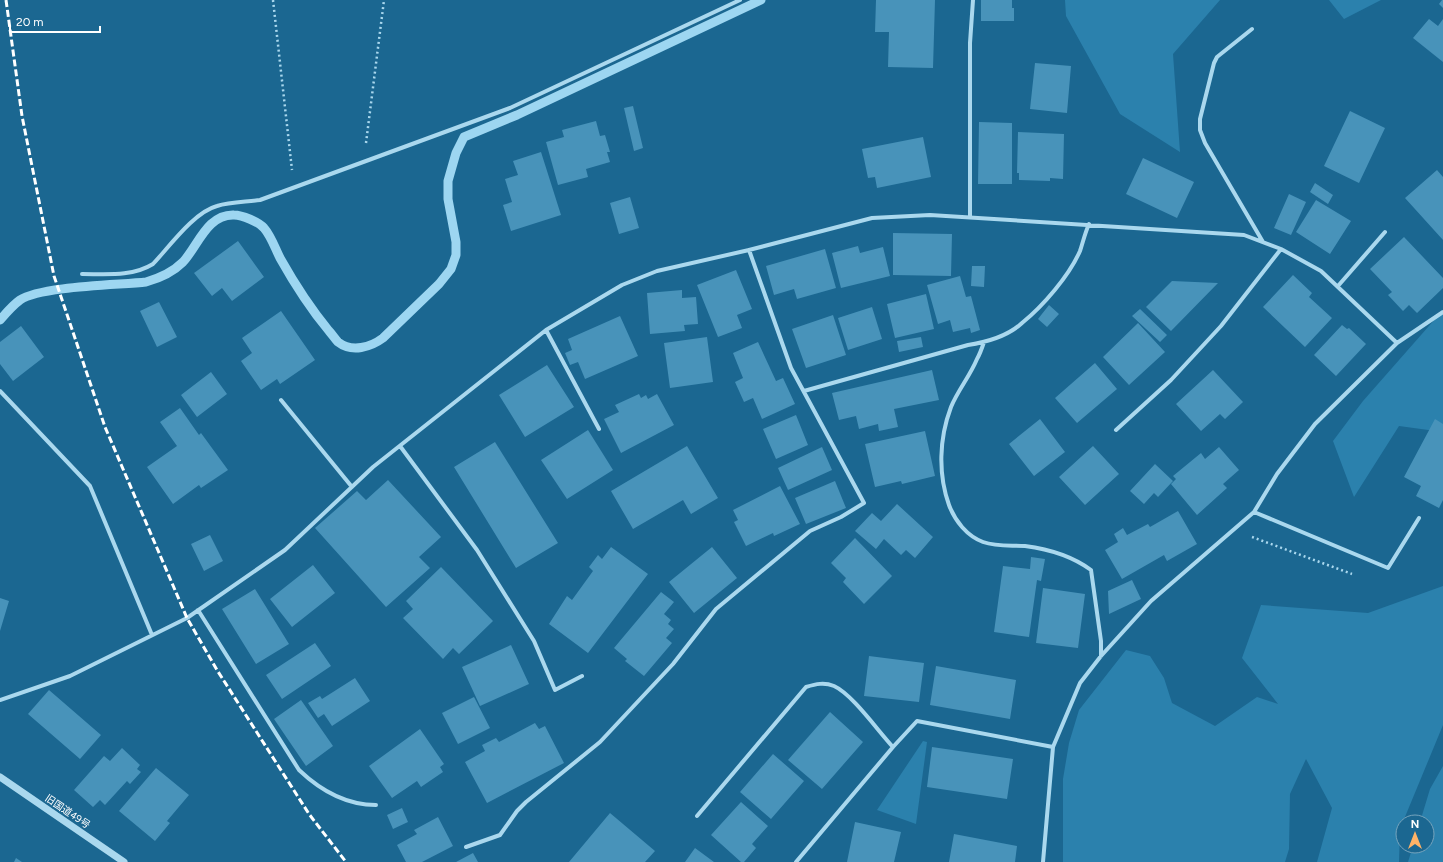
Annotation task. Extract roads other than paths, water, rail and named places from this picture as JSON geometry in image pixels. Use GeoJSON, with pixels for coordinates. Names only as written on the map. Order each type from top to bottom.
{"type":"FeatureCollection","features":[{"type":"Feature","properties":{"kind":"street"},"geometry":{"type":"LineString","coordinates":[[82,274],[110,274],[135,272],[145,269],[153,264],[196,218],[208,209],[217,205],[260,200],[294,186],[363,163],[510,108],[740,0]]}},
{"type":"Feature","properties":{"kind":"street"},"geometry":{"type":"LineString","coordinates":[[970,217],[970,43],[973,0]]}},
{"type":"Feature","properties":{"kind":"street"},"geometry":{"type":"LineString","coordinates":[[1252,29],[1218,57],[1214,63],[1200,119],[1200,130],[1205,143],[1263,242]]}},
{"type":"Feature","properties":{"kind":"street"},"geometry":{"type":"LineString","coordinates":[[0,700],[70,676],[198,610],[285,550],[373,467],[546,330],[622,286],[657,270],[749,250],[872,218],[930,215],[1244,235],[1281,249],[1321,270],[1398,343]]}},
{"type":"Feature","properties":{"kind":"street"},"geometry":{"type":"LineString","coordinates":[[804,391],[968,345],[984,342],[1002,335],[1022,324],[1068,272],[1079,251],[1088,224]]}},
{"type":"Feature","properties":{"kind":"street"},"geometry":{"type":"LineString","coordinates":[[1338,286],[1386,232]]}},
{"type":"Feature","properties":{"kind":"street"},"geometry":{"type":"LineString","coordinates":[[1116,430],[1171,380],[1221,326],[1281,249]]}},
{"type":"Feature","properties":{"kind":"street"},"geometry":{"type":"LineString","coordinates":[[466,847],[500,835],[517,811],[526,802],[600,742],[673,664],[716,609],[810,532],[864,503],[791,368],[749,250]]}},
{"type":"Feature","properties":{"kind":"street"},"geometry":{"type":"LineString","coordinates":[[1043,862],[1053,747],[1080,683],[1101,656],[1151,601],[1254,512],[1277,474],[1315,424],[1398,343],[1443,312]]}},
{"type":"Feature","properties":{"kind":"street"},"geometry":{"type":"LineString","coordinates":[[546,330],[599,429]]}},
{"type":"Feature","properties":{"kind":"street"},"geometry":{"type":"LineString","coordinates":[[984,342],[977,360],[951,407],[944,428],[941,477],[954,518],[967,532],[982,542],[1000,546],[1026,546],[1060,553],[1082,563],[1090,570],[1101,640],[1101,656]]}},
{"type":"Feature","properties":{"kind":"street"},"geometry":{"type":"LineString","coordinates":[[0,391],[90,486],[152,635]]}},
{"type":"Feature","properties":{"kind":"street"},"geometry":{"type":"LineString","coordinates":[[281,400],[352,487]]}},
{"type":"Feature","properties":{"kind":"street"},"geometry":{"type":"LineString","coordinates":[[400,446],[477,550],[534,640],[555,690],[582,676]]}},
{"type":"Feature","properties":{"kind":"street"},"geometry":{"type":"LineString","coordinates":[[1254,512],[1388,568],[1419,518]]}},
{"type":"Feature","properties":{"kind":"street"},"geometry":{"type":"LineString","coordinates":[[198,610],[299,770],[309,779],[333,794],[363,805],[376,805]]}},
{"type":"Feature","properties":{"kind":"street"},"geometry":{"type":"LineString","coordinates":[[697,816],[806,687],[819,683],[834,686],[852,699],[893,747]]}},
{"type":"Feature","properties":{"kind":"street"},"geometry":{"type":"LineString","coordinates":[[796,862],[893,747],[917,721],[1053,747]]}},
{"type":"Feature","properties":{"kind":"street","name":"旧国道49号"},"geometry":{"type":"LineString","coordinates":[[0,777],[124,862]]}},
{"type":"Feature","properties":{"kind":"waterway"},"geometry":{"type":"LineString","coordinates":[[0,320],[17,302],[30,295],[62,289],[146,282],[161,277],[171,272],[183,262],[210,225],[225,216],[234,215],[250,219],[264,228],[271,238],[285,267],[303,295],[338,342],[355,348],[361,348],[373,344],[383,338],[439,284],[451,269],[456,255],[456,242],[448,199],[448,181],[456,153],[464,137],[517,115],[761,0]]}},
{"type":"Feature","properties":{"kind":"railway"},"geometry":{"type":"LineString","coordinates":[[6,0],[22,116],[54,276],[105,427],[187,618],[217,670],[309,814],[346,862]]}}]}
